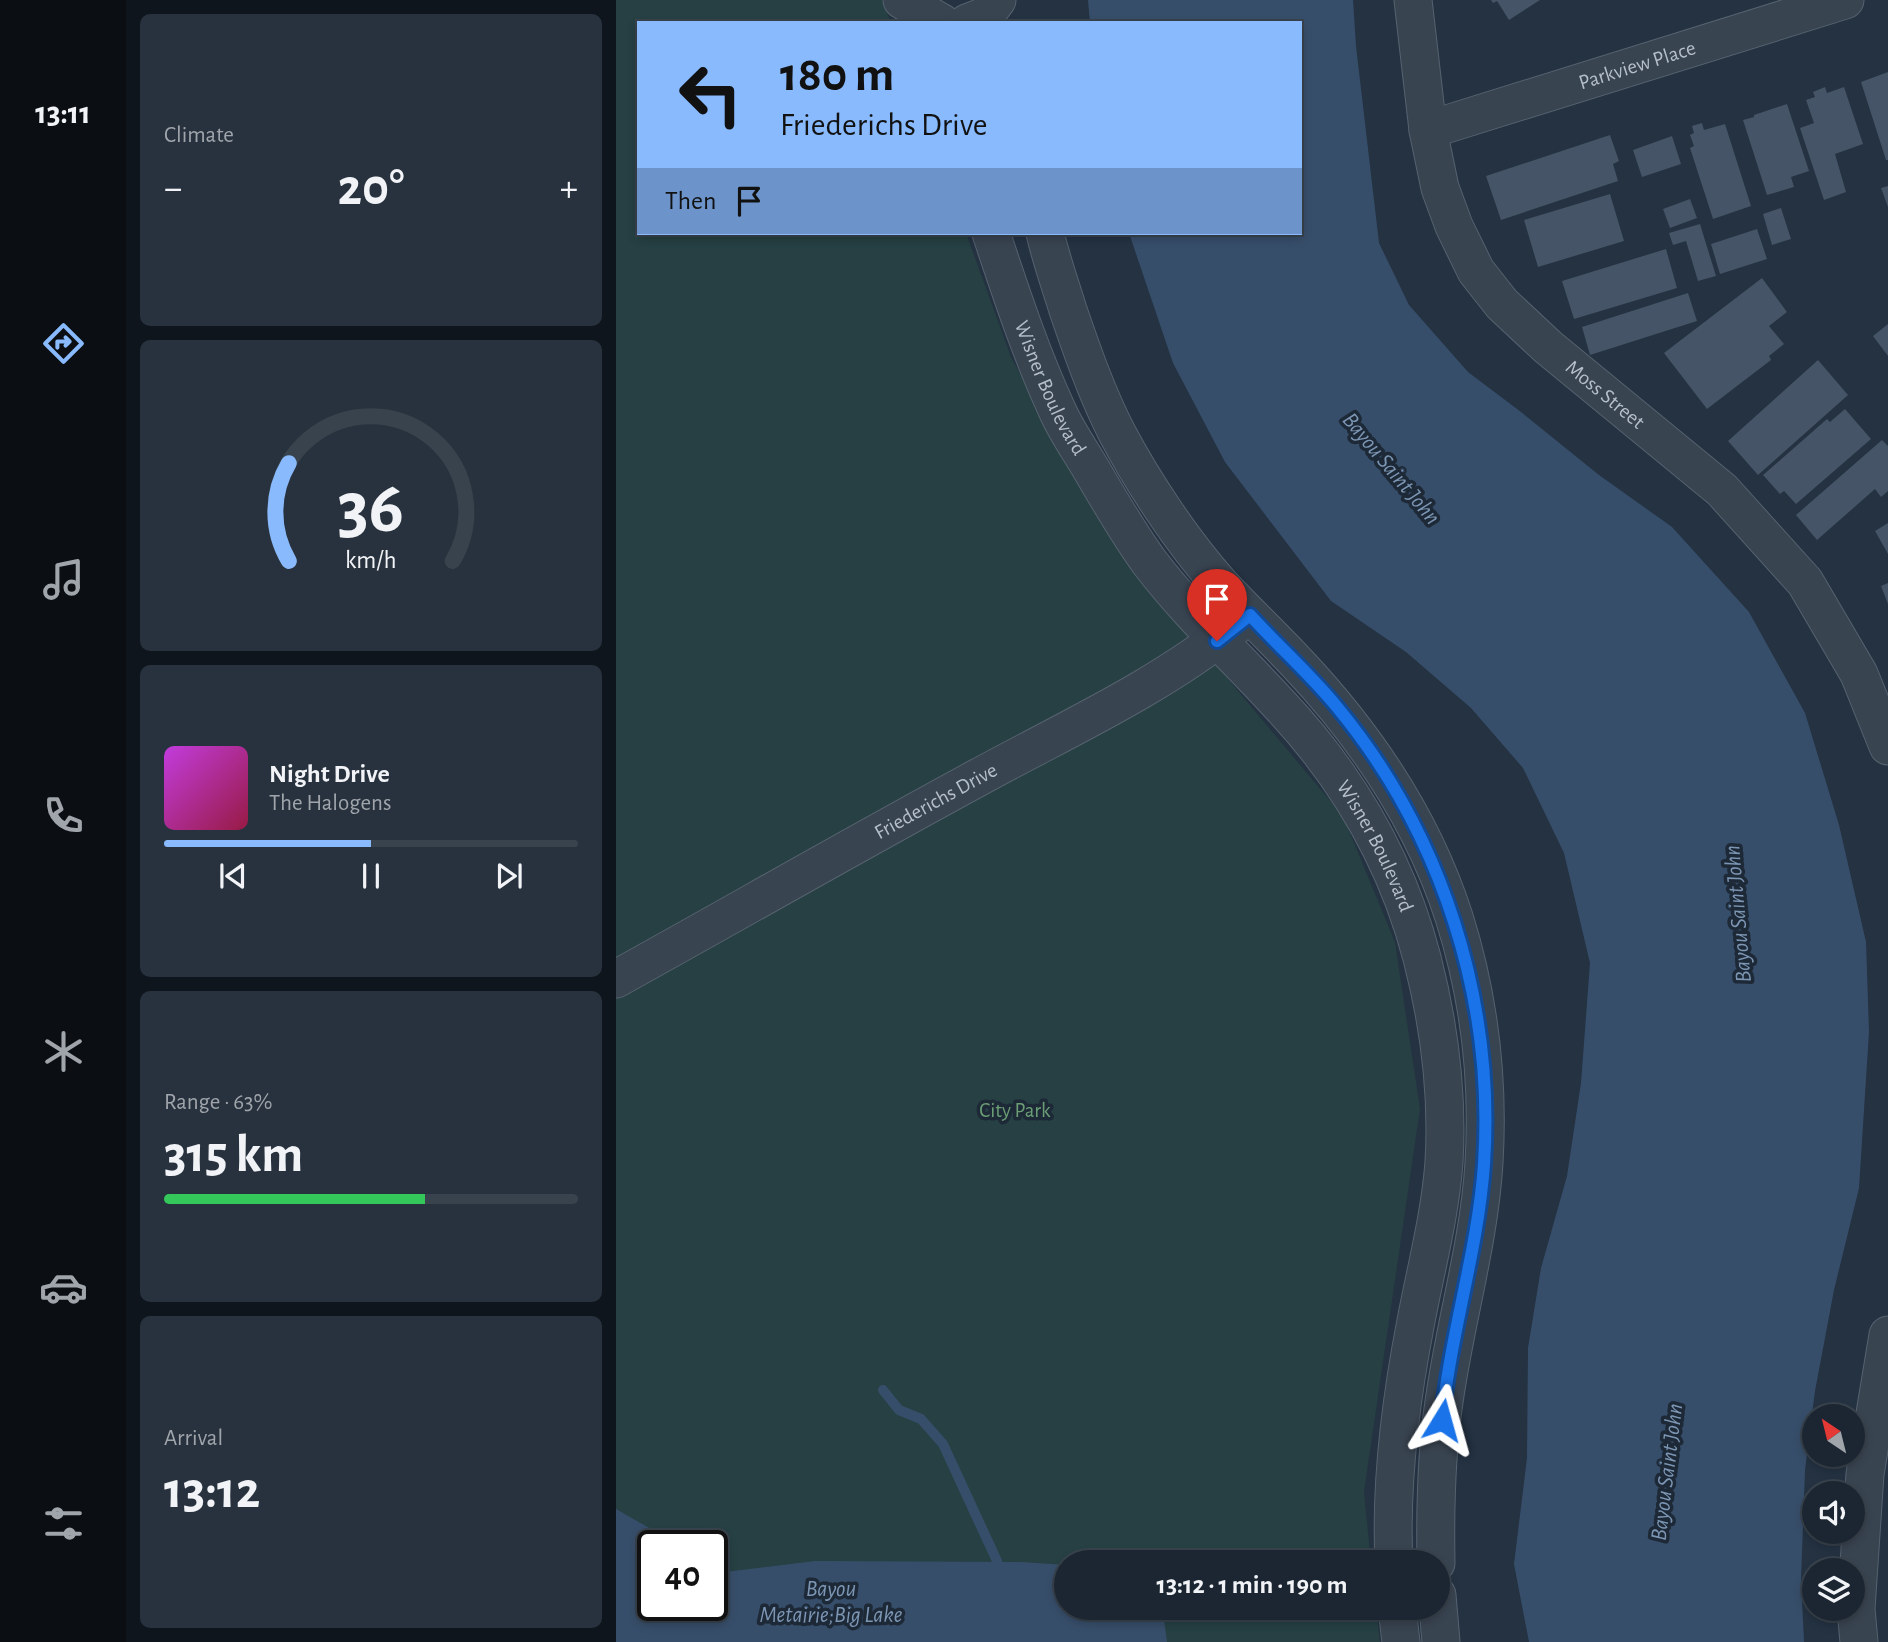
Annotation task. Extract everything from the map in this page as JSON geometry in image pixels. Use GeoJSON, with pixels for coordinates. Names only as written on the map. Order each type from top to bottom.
{"type":"FeatureCollection","features":[{"type":"Feature","properties":{"kind":"street"},"geometry":{"type":"LineString","coordinates":[[901,0],[909,21]]}},
{"type":"Feature","properties":{"kind":"street"},"geometry":{"type":"LineString","coordinates":[[901,0],[938,21]]}},
{"type":"Feature","properties":{"kind":"street"},"geometry":{"type":"LineString","coordinates":[[972,21],[985,16],[997,0]]}},
{"type":"Feature","properties":{"kind":"street"},"geometry":{"type":"LineString","coordinates":[[1014,0],[1017,21]]}},
{"type":"Feature","properties":{"kind":"street","name":"Moss Street"},"geometry":{"type":"LineString","coordinates":[[1413,0],[1428,130],[1440,188],[1476,271],[1502,304],[1548,347],[1722,490],[1805,582],[1859,674],[1888,746]]}},
{"type":"Feature","properties":{"kind":"street","name":"Parkview Place"},"geometry":{"type":"LineString","coordinates":[[1428,130],[1845,0]]}},
{"type":"Feature","properties":{"kind":"street","name":"Wisner Boulevard"},"geometry":{"type":"LineString","coordinates":[[992,235],[1017,312],[1059,414],[1124,525],[1185,606],[1278,702],[1313,742],[1347,789],[1378,841],[1402,894],[1422,957],[1437,1025],[1443,1084],[1444,1161],[1436,1231],[1416,1322],[1402,1406],[1396,1474],[1394,1550]]}},
{"type":"Feature","properties":{"kind":"street","name":"Wisner Boulevard"},"geometry":{"type":"LineString","coordinates":[[1045,235],[1076,333],[1117,433],[1181,534],[1219,583],[1337,707],[1373,754],[1432,860],[1453,916],[1469,975],[1482,1049],[1485,1096],[1484,1164],[1477,1227],[1444,1401],[1438,1458],[1436,1550]]}},
{"type":"Feature","properties":{"kind":"street","name":"Friederichs Drive"},"geometry":{"type":"LineString","coordinates":[[616,979],[1152,683],[1217,641],[1250,615]]}},
{"type":"Feature","properties":{"kind":"street"},"geometry":{"type":"LineString","coordinates":[[1859,1642],[1856,1609],[1865,1474],[1888,1335]]}},
{"type":"Feature","properties":{"kind":"street"},"geometry":{"type":"LineString","coordinates":[[1398,1620],[1401,1642]]}},
{"type":"Feature","properties":{"kind":"street"},"geometry":{"type":"LineString","coordinates":[[1439,1620],[1441,1642]]}},
{"type":"Feature","properties":{"kind":"green space","name":"City Park"},"geometry":{"type":"Polygon","coordinates":[[[616,0],[882,0],[890,21],[637,21],[637,235],[967,235],[1011,357],[1113,542],[1343,816],[1395,942],[1420,1109],[1364,1492],[1370,1550],[1054,1550],[1054,1620],[1377,1620],[1380,1642],[616,1642],[616,0]]]}},
{"type":"Feature","properties":{"kind":"water","name":"Bayou Saint John"},"geometry":{"type":"Polygon","coordinates":[[[1088,0],[1353,0],[1379,243],[1409,305],[1468,372],[1599,475],[1672,527],[1749,612],[1805,713],[1839,825],[1866,942],[1869,1032],[1859,1188],[1834,1290],[1813,1404],[1802,1404],[1802,1467],[1805,1467],[1805,1481],[1802,1481],[1801,1579],[1804,1642],[1529,1642],[1514,1564],[1527,1458],[1528,1348],[1541,1268],[1567,1176],[1581,1083],[1590,963],[1564,853],[1523,768],[1471,708],[1406,652],[1331,601],[1225,462],[1173,363],[1130,235],[1302,235],[1302,21],[1090,21],[1088,0]]]}},
{"type":"Feature","properties":{"kind":"water","name":"Bayou Metairie;Big Lake"},"geometry":{"type":"Polygon","coordinates":[[[616,1509],[653,1530],[637,1530],[637,1621],[728,1621],[728,1572],[815,1561],[1022,1562],[1054,1564],[1054,1620],[1164,1620],[1167,1642],[616,1642],[616,1509]]]}},
{"type":"Feature","properties":{"kind":"building"},"geometry":{"type":"Polygon","coordinates":[[[1491,0],[1540,0],[1509,20],[1497,1],[1493,3],[1491,0]]]}},
{"type":"Feature","properties":{"kind":"building"},"geometry":{"type":"Polygon","coordinates":[[[1888,72],[1888,160],[1886,160],[1861,82],[1888,72]]]}},
{"type":"Feature","properties":{"kind":"building"},"geometry":{"type":"Polygon","coordinates":[[[1825,87],[1827,93],[1844,87],[1863,144],[1835,154],[1846,192],[1824,200],[1800,128],[1814,123],[1806,100],[1815,97],[1813,92],[1825,87]]]}},
{"type":"Feature","properties":{"kind":"building"},"geometry":{"type":"Polygon","coordinates":[[[1787,104],[1809,171],[1791,177],[1794,187],[1767,195],[1743,120],[1787,104]]]}},
{"type":"Feature","properties":{"kind":"building"},"geometry":{"type":"Polygon","coordinates":[[[1702,123],[1704,130],[1725,124],[1751,206],[1713,219],[1690,148],[1694,146],[1690,135],[1694,133],[1692,126],[1702,123]]]}},
{"type":"Feature","properties":{"kind":"building"},"geometry":{"type":"Polygon","coordinates":[[[1610,135],[1619,161],[1613,164],[1618,181],[1501,220],[1486,176],[1610,135]]]}},
{"type":"Feature","properties":{"kind":"building"},"geometry":{"type":"Polygon","coordinates":[[[1672,136],[1681,164],[1642,177],[1633,150],[1672,136]]]}},
{"type":"Feature","properties":{"kind":"building"},"geometry":{"type":"Polygon","coordinates":[[[1888,186],[1888,207],[1881,188],[1888,186]]]}},
{"type":"Feature","properties":{"kind":"building"},"geometry":{"type":"Polygon","coordinates":[[[1610,194],[1624,241],[1538,267],[1524,220],[1610,194]]]}},
{"type":"Feature","properties":{"kind":"building"},"geometry":{"type":"Polygon","coordinates":[[[1690,199],[1697,218],[1670,228],[1663,209],[1690,199]]]}},
{"type":"Feature","properties":{"kind":"building"},"geometry":{"type":"Polygon","coordinates":[[[1781,208],[1791,239],[1772,245],[1763,214],[1781,208]]]}},
{"type":"Feature","properties":{"kind":"building"},"geometry":{"type":"Polygon","coordinates":[[[1700,224],[1716,276],[1698,281],[1686,241],[1673,245],[1669,233],[1700,224]]]}},
{"type":"Feature","properties":{"kind":"building"},"geometry":{"type":"Polygon","coordinates":[[[1757,229],[1767,259],[1720,274],[1711,244],[1757,229]]]}},
{"type":"Feature","properties":{"kind":"building"},"geometry":{"type":"Polygon","coordinates":[[[1666,249],[1677,288],[1574,319],[1562,281],[1666,249]]]}},
{"type":"Feature","properties":{"kind":"building"},"geometry":{"type":"Polygon","coordinates":[[[1762,278],[1787,312],[1769,326],[1784,344],[1769,356],[1771,360],[1707,409],[1664,353],[1762,278]]]}},
{"type":"Feature","properties":{"kind":"building"},"geometry":{"type":"Polygon","coordinates":[[[1688,293],[1697,321],[1590,355],[1582,327],[1688,293]]]}},
{"type":"Feature","properties":{"kind":"building"},"geometry":{"type":"Polygon","coordinates":[[[1888,324],[1888,356],[1873,336],[1888,324]]]}},
{"type":"Feature","properties":{"kind":"building"},"geometry":{"type":"Polygon","coordinates":[[[1818,360],[1848,395],[1758,475],[1728,441],[1818,360]]]}},
{"type":"Feature","properties":{"kind":"building"},"geometry":{"type":"Polygon","coordinates":[[[1845,409],[1871,439],[1796,504],[1784,491],[1780,494],[1763,475],[1827,419],[1830,422],[1845,409]]]}},
{"type":"Feature","properties":{"kind":"building"},"geometry":{"type":"Polygon","coordinates":[[[1882,440],[1888,446],[1888,491],[1881,497],[1875,489],[1817,540],[1796,515],[1882,440]]]}},
{"type":"Feature","properties":{"kind":"building"},"geometry":{"type":"Polygon","coordinates":[[[1888,523],[1888,554],[1875,531],[1888,523]]]}},
{"type":"Feature","properties":{"kind":"building"},"geometry":{"type":"Polygon","coordinates":[[[1888,583],[1888,604],[1881,586],[1888,583]]]}},
{"type":"Feature","properties":{"kind":"waterway"},"geometry":{"type":"LineString","coordinates":[[883,1390],[899,1410],[921,1419],[943,1444],[997,1561]]}},
{"type":"Feature","properties":{"kind":"route"},"geometry":{"type":"LineString","coordinates":[[1217,641],[1250,615],[1337,707],[1373,754],[1405,806],[1432,860],[1453,916],[1469,975],[1481,1037],[1485,1119],[1484,1164],[1477,1227],[1442,1420]]}}]}
